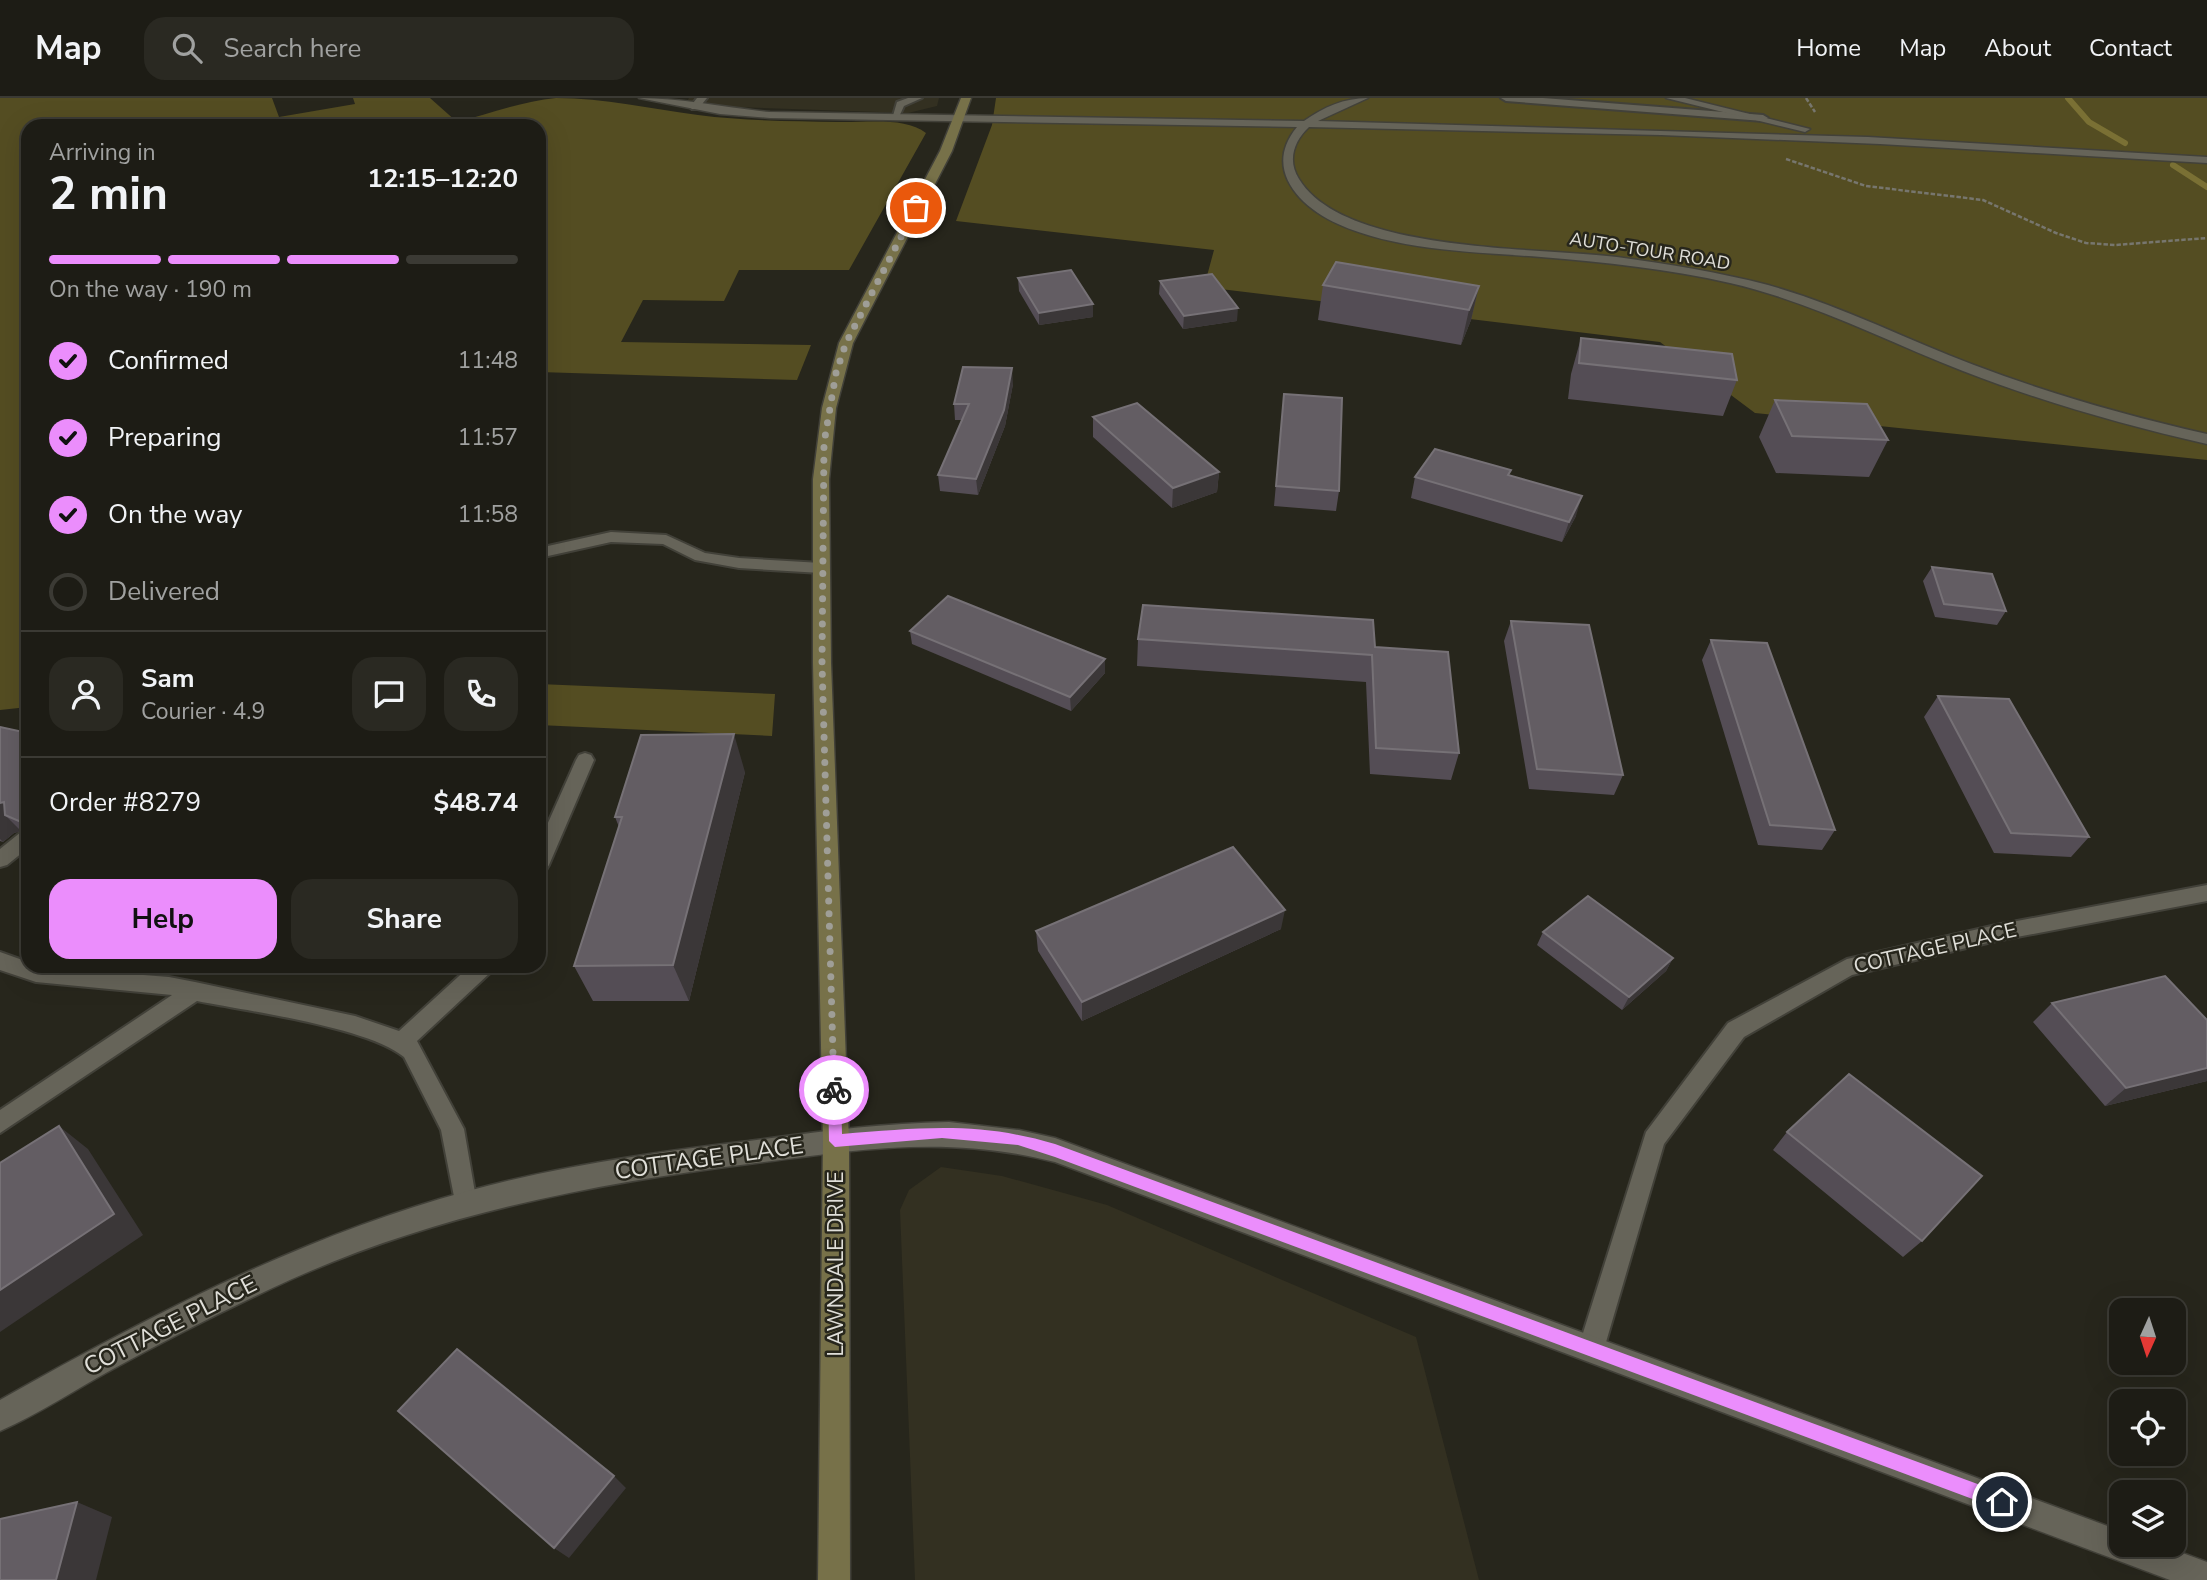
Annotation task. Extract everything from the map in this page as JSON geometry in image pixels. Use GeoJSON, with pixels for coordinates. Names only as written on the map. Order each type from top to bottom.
{"type":"FeatureCollection","features":[{"type":"Feature","properties":{"kind":"main road","name":"LAWNDALE DRIVE"},"geometry":{"type":"LineString","coordinates":[[834,1580],[835,1141],[821,568],[824,443],[836,373],[858,316],[946,151],[961,118],[966,98]]}},
{"type":"Feature","properties":{"kind":"street"},"geometry":{"type":"LineString","coordinates":[[644,98],[698,103],[770,115],[1739,135],[2207,160]]}},
{"type":"Feature","properties":{"kind":"street","name":"AUTO-TOUR ROAD"},"geometry":{"type":"LineString","coordinates":[[1363,98],[1343,103],[1303,125],[1289,143],[1285,154],[1287,167],[1306,196],[1322,210],[1340,220],[1406,238],[1604,259],[1702,274],[1822,309],[2066,403],[2145,426],[2207,439]]}},
{"type":"Feature","properties":{"kind":"street"},"geometry":{"type":"LineString","coordinates":[[1671,98],[1822,133],[1879,141]]}},
{"type":"Feature","properties":{"kind":"street","name":"COTTAGE PLACE"},"geometry":{"type":"LineString","coordinates":[[0,1416],[122,1346],[250,1283],[359,1239],[465,1204],[573,1178],[675,1161],[835,1141],[942,1132],[1018,1139],[1055,1150],[2207,1578]]}},
{"type":"Feature","properties":{"kind":"lane"},"geometry":{"type":"LineString","coordinates":[[895,117],[900,104],[917,98]]}},
{"type":"Feature","properties":{"kind":"lane"},"geometry":{"type":"LineString","coordinates":[[1506,98],[1763,118]]}},
{"type":"Feature","properties":{"kind":"lane"},"geometry":{"type":"LineString","coordinates":[[546,551],[611,537],[666,540],[701,557],[739,563],[821,568]]}},
{"type":"Feature","properties":{"kind":"lane"},"geometry":{"type":"LineString","coordinates":[[546,849],[585,760]]}},
{"type":"Feature","properties":{"kind":"lane"},"geometry":{"type":"LineString","coordinates":[[0,860],[21,843]]}},
{"type":"Feature","properties":{"kind":"lane","name":"COTTAGE PLACE"},"geometry":{"type":"LineString","coordinates":[[1591,1349],[1654,1139],[1736,1030],[1847,968],[1996,933],[2207,894]]}},
{"type":"Feature","properties":{"kind":"lane"},"geometry":{"type":"LineString","coordinates":[[0,961],[21,968]]}},
{"type":"Feature","properties":{"kind":"lane"},"geometry":{"type":"LineString","coordinates":[[36,973],[169,985],[355,1025],[402,1042],[412,1050],[452,1129],[465,1204]]}},
{"type":"Feature","properties":{"kind":"lane"},"geometry":{"type":"LineString","coordinates":[[402,1042],[476,973]]}},
{"type":"Feature","properties":{"kind":"lane"},"geometry":{"type":"LineString","coordinates":[[0,1123],[195,991]]}},
{"type":"Feature","properties":{"kind":"path"},"geometry":{"type":"LineString","coordinates":[[1739,135],[1807,168],[1875,187],[1981,200],[2015,212],[2061,235],[2099,245],[2143,245],[2177,237],[2207,238]]}},
{"type":"Feature","properties":{"kind":"shaded area"},"geometry":{"type":"Polygon","coordinates":[[[0,98],[272,98],[279,117],[355,104],[353,98],[430,98],[454,119],[21,119],[21,708],[0,710],[0,98]]]}},
{"type":"Feature","properties":{"kind":"shaded area"},"geometry":{"type":"Polygon","coordinates":[[[574,98],[733,118],[895,122],[907,124],[926,133],[849,270],[739,270],[724,301],[643,300],[621,342],[811,345],[797,380],[546,372],[546,119],[468,119],[531,102],[574,98]]]}},
{"type":"Feature","properties":{"kind":"shaded area"},"geometry":{"type":"Polygon","coordinates":[[[689,98],[939,98],[937,106],[908,113],[734,107],[687,101],[689,98]]]}},
{"type":"Feature","properties":{"kind":"shaded area"},"geometry":{"type":"Polygon","coordinates":[[[996,98],[2207,98],[2207,460],[1755,413],[1660,342],[1204,287],[1214,250],[956,221],[992,125],[996,98]]]}},
{"type":"Feature","properties":{"kind":"shaded area"},"geometry":{"type":"Polygon","coordinates":[[[546,684],[775,694],[772,736],[546,725],[546,684]]]}},
{"type":"Feature","properties":{"kind":"shaded area"},"geometry":{"type":"Polygon","coordinates":[[[941,1167],[1002,1176],[1107,1205],[1416,1337],[1479,1580],[915,1580],[900,1210],[909,1190],[941,1167]]]}},
{"type":"Feature","properties":{"kind":"building"},"geometry":{"type":"Polygon","coordinates":[[[1336,262],[1479,286],[1469,310],[1323,285],[1336,262]]]}},
{"type":"Feature","properties":{"kind":"building"},"geometry":{"type":"Polygon","coordinates":[[[1071,270],[1093,304],[1039,313],[1018,278],[1071,270]]]}},
{"type":"Feature","properties":{"kind":"building"},"geometry":{"type":"Polygon","coordinates":[[[1212,274],[1238,308],[1184,316],[1160,281],[1212,274]]]}},
{"type":"Feature","properties":{"kind":"building"},"geometry":{"type":"Polygon","coordinates":[[[1581,338],[1732,354],[1737,380],[1579,363],[1581,338]]]}},
{"type":"Feature","properties":{"kind":"building"},"geometry":{"type":"Polygon","coordinates":[[[963,367],[1012,368],[1004,410],[976,479],[938,475],[969,404],[954,404],[963,367]]]}},
{"type":"Feature","properties":{"kind":"building"},"geometry":{"type":"Polygon","coordinates":[[[1284,394],[1342,398],[1339,491],[1276,486],[1284,394]]]}},
{"type":"Feature","properties":{"kind":"building"},"geometry":{"type":"Polygon","coordinates":[[[1775,400],[1867,404],[1888,440],[1792,436],[1775,400]]]}},
{"type":"Feature","properties":{"kind":"building"},"geometry":{"type":"Polygon","coordinates":[[[1137,403],[1219,472],[1173,488],[1093,417],[1137,403]]]}},
{"type":"Feature","properties":{"kind":"building"},"geometry":{"type":"Polygon","coordinates":[[[1435,449],[1511,470],[1508,475],[1582,496],[1569,522],[1415,477],[1435,449]]]}},
{"type":"Feature","properties":{"kind":"building"},"geometry":{"type":"Polygon","coordinates":[[[1932,567],[1992,574],[2006,611],[1944,604],[1932,567]]]}},
{"type":"Feature","properties":{"kind":"building"},"geometry":{"type":"Polygon","coordinates":[[[948,596],[1105,659],[1070,697],[910,631],[948,596]]]}},
{"type":"Feature","properties":{"kind":"building"},"geometry":{"type":"Polygon","coordinates":[[[1143,605],[1373,620],[1375,647],[1448,652],[1459,753],[1376,748],[1372,655],[1138,639],[1143,605]]]}},
{"type":"Feature","properties":{"kind":"building"},"geometry":{"type":"Polygon","coordinates":[[[1511,621],[1589,625],[1623,775],[1537,769],[1511,621]]]}},
{"type":"Feature","properties":{"kind":"building"},"geometry":{"type":"Polygon","coordinates":[[[1711,640],[1767,643],[1835,830],[1770,825],[1711,640]]]}},
{"type":"Feature","properties":{"kind":"building"},"geometry":{"type":"Polygon","coordinates":[[[1938,696],[2009,699],[2089,837],[2011,833],[1938,696]]]}},
{"type":"Feature","properties":{"kind":"building"},"geometry":{"type":"Polygon","coordinates":[[[0,727],[21,732],[21,822],[5,815],[4,802],[0,803],[0,727]]]}},
{"type":"Feature","properties":{"kind":"building"},"geometry":{"type":"Polygon","coordinates":[[[734,734],[673,965],[574,966],[622,817],[615,817],[641,735],[734,734]]]}},
{"type":"Feature","properties":{"kind":"building"},"geometry":{"type":"Polygon","coordinates":[[[1233,847],[1285,910],[1082,1002],[1036,931],[1233,847]]]}},
{"type":"Feature","properties":{"kind":"building"},"geometry":{"type":"Polygon","coordinates":[[[1588,896],[1673,958],[1629,997],[1543,932],[1588,896]]]}},
{"type":"Feature","properties":{"kind":"building"},"geometry":{"type":"Polygon","coordinates":[[[2165,976],[2207,1020],[2207,1068],[2126,1088],[2052,1003],[2165,976]]]}},
{"type":"Feature","properties":{"kind":"building"},"geometry":{"type":"Polygon","coordinates":[[[1849,1074],[1982,1176],[1922,1241],[1787,1132],[1849,1074]]]}},
{"type":"Feature","properties":{"kind":"building"},"geometry":{"type":"Polygon","coordinates":[[[59,1126],[114,1214],[0,1290],[0,1163],[59,1126]]]}},
{"type":"Feature","properties":{"kind":"building"},"geometry":{"type":"Polygon","coordinates":[[[457,1349],[614,1476],[554,1548],[398,1411],[457,1349]]]}},
{"type":"Feature","properties":{"kind":"building"},"geometry":{"type":"Polygon","coordinates":[[[77,1502],[56,1580],[0,1580],[0,1519],[77,1502]]]}},
{"type":"Feature","properties":{"kind":"waterway"},"geometry":{"type":"LineString","coordinates":[[2068,98],[2089,122],[2125,143]]}},
{"type":"Feature","properties":{"kind":"waterway"},"geometry":{"type":"LineString","coordinates":[[2173,165],[2207,187]]}},
{"type":"Feature","properties":{"kind":"way so far"},"geometry":{"type":"LineString","coordinates":[[834,1090],[822,663],[821,478],[824,443],[836,373],[846,343],[916,208]]}},
{"type":"Feature","properties":{"kind":"route"},"geometry":{"type":"LineString","coordinates":[[834,1090],[835,1141],[942,1132],[1018,1139],[1055,1150],[2002,1502]]}}]}
